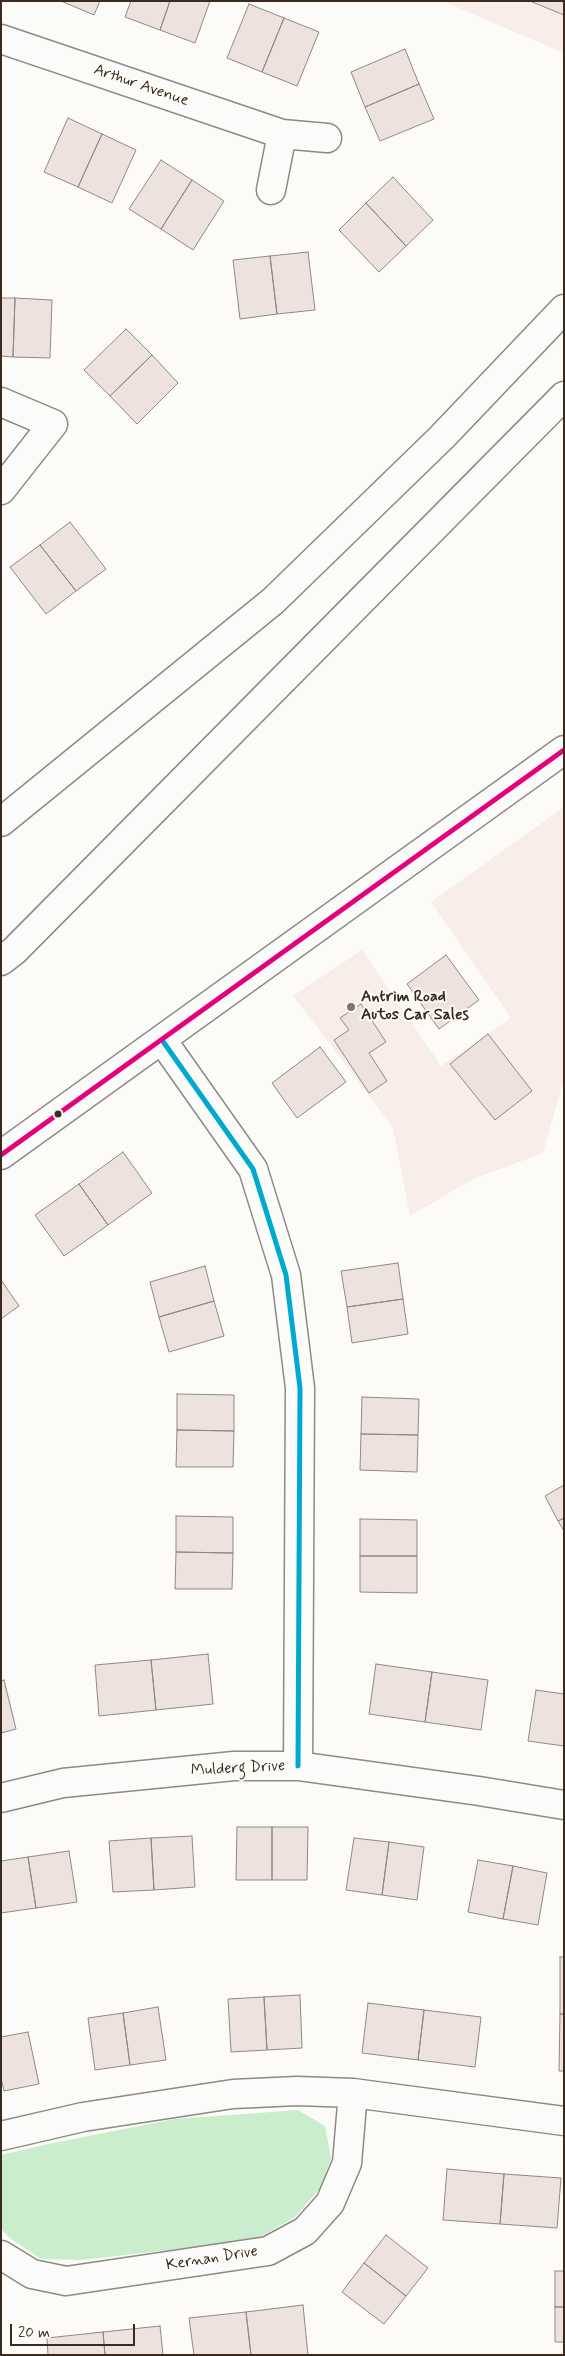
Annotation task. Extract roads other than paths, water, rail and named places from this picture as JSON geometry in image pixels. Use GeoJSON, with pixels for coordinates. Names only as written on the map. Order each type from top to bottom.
{"type":"FeatureCollection","features":[{"type":"Feature","properties":{"kind":"main road","name":"Arthur Avenue"},"geometry":{"type":"LineString","coordinates":[[1,39],[282,134],[327,138]]}},
{"type":"Feature","properties":{"kind":"main road"},"geometry":{"type":"LineString","coordinates":[[271,190],[282,134]]}},
{"type":"Feature","properties":{"kind":"main road"},"geometry":{"type":"LineString","coordinates":[[1,822],[273,602],[442,437],[564,309]]}},
{"type":"Feature","properties":{"kind":"main road"},"geometry":{"type":"LineString","coordinates":[[1,960],[21,944],[564,396]]}},
{"type":"Feature","properties":{"kind":"main road"},"geometry":{"type":"LineString","coordinates":[[1,402],[53,424],[1,490]]}},
{"type":"Feature","properties":{"kind":"main road"},"geometry":{"type":"LineString","coordinates":[[1,1155],[564,750]]}},
{"type":"Feature","properties":{"kind":"main road"},"geometry":{"type":"LineString","coordinates":[[162,1040],[252,1169],[286,1275],[300,1388],[298,1766]]}},
{"type":"Feature","properties":{"kind":"main road","name":"Mulderg Drive"},"geometry":{"type":"LineString","coordinates":[[1,1798],[63,1783],[234,1766],[298,1766],[479,1791],[564,1805]]}},
{"type":"Feature","properties":{"kind":"main road"},"geometry":{"type":"LineString","coordinates":[[1,2136],[83,2117],[233,2094],[297,2091],[353,2093],[564,2121]]}},
{"type":"Feature","properties":{"kind":"main road","name":"Kernan Drive"},"geometry":{"type":"LineString","coordinates":[[1,2255],[32,2274],[66,2281],[268,2251],[304,2231],[330,2203],[347,2163],[353,2093]]}},
{"type":"Feature","properties":{"kind":"place","name":"Antrim Road Autos Car Sales"},"geometry":{"type":"Point","coordinates":[351,1007]}}]}
